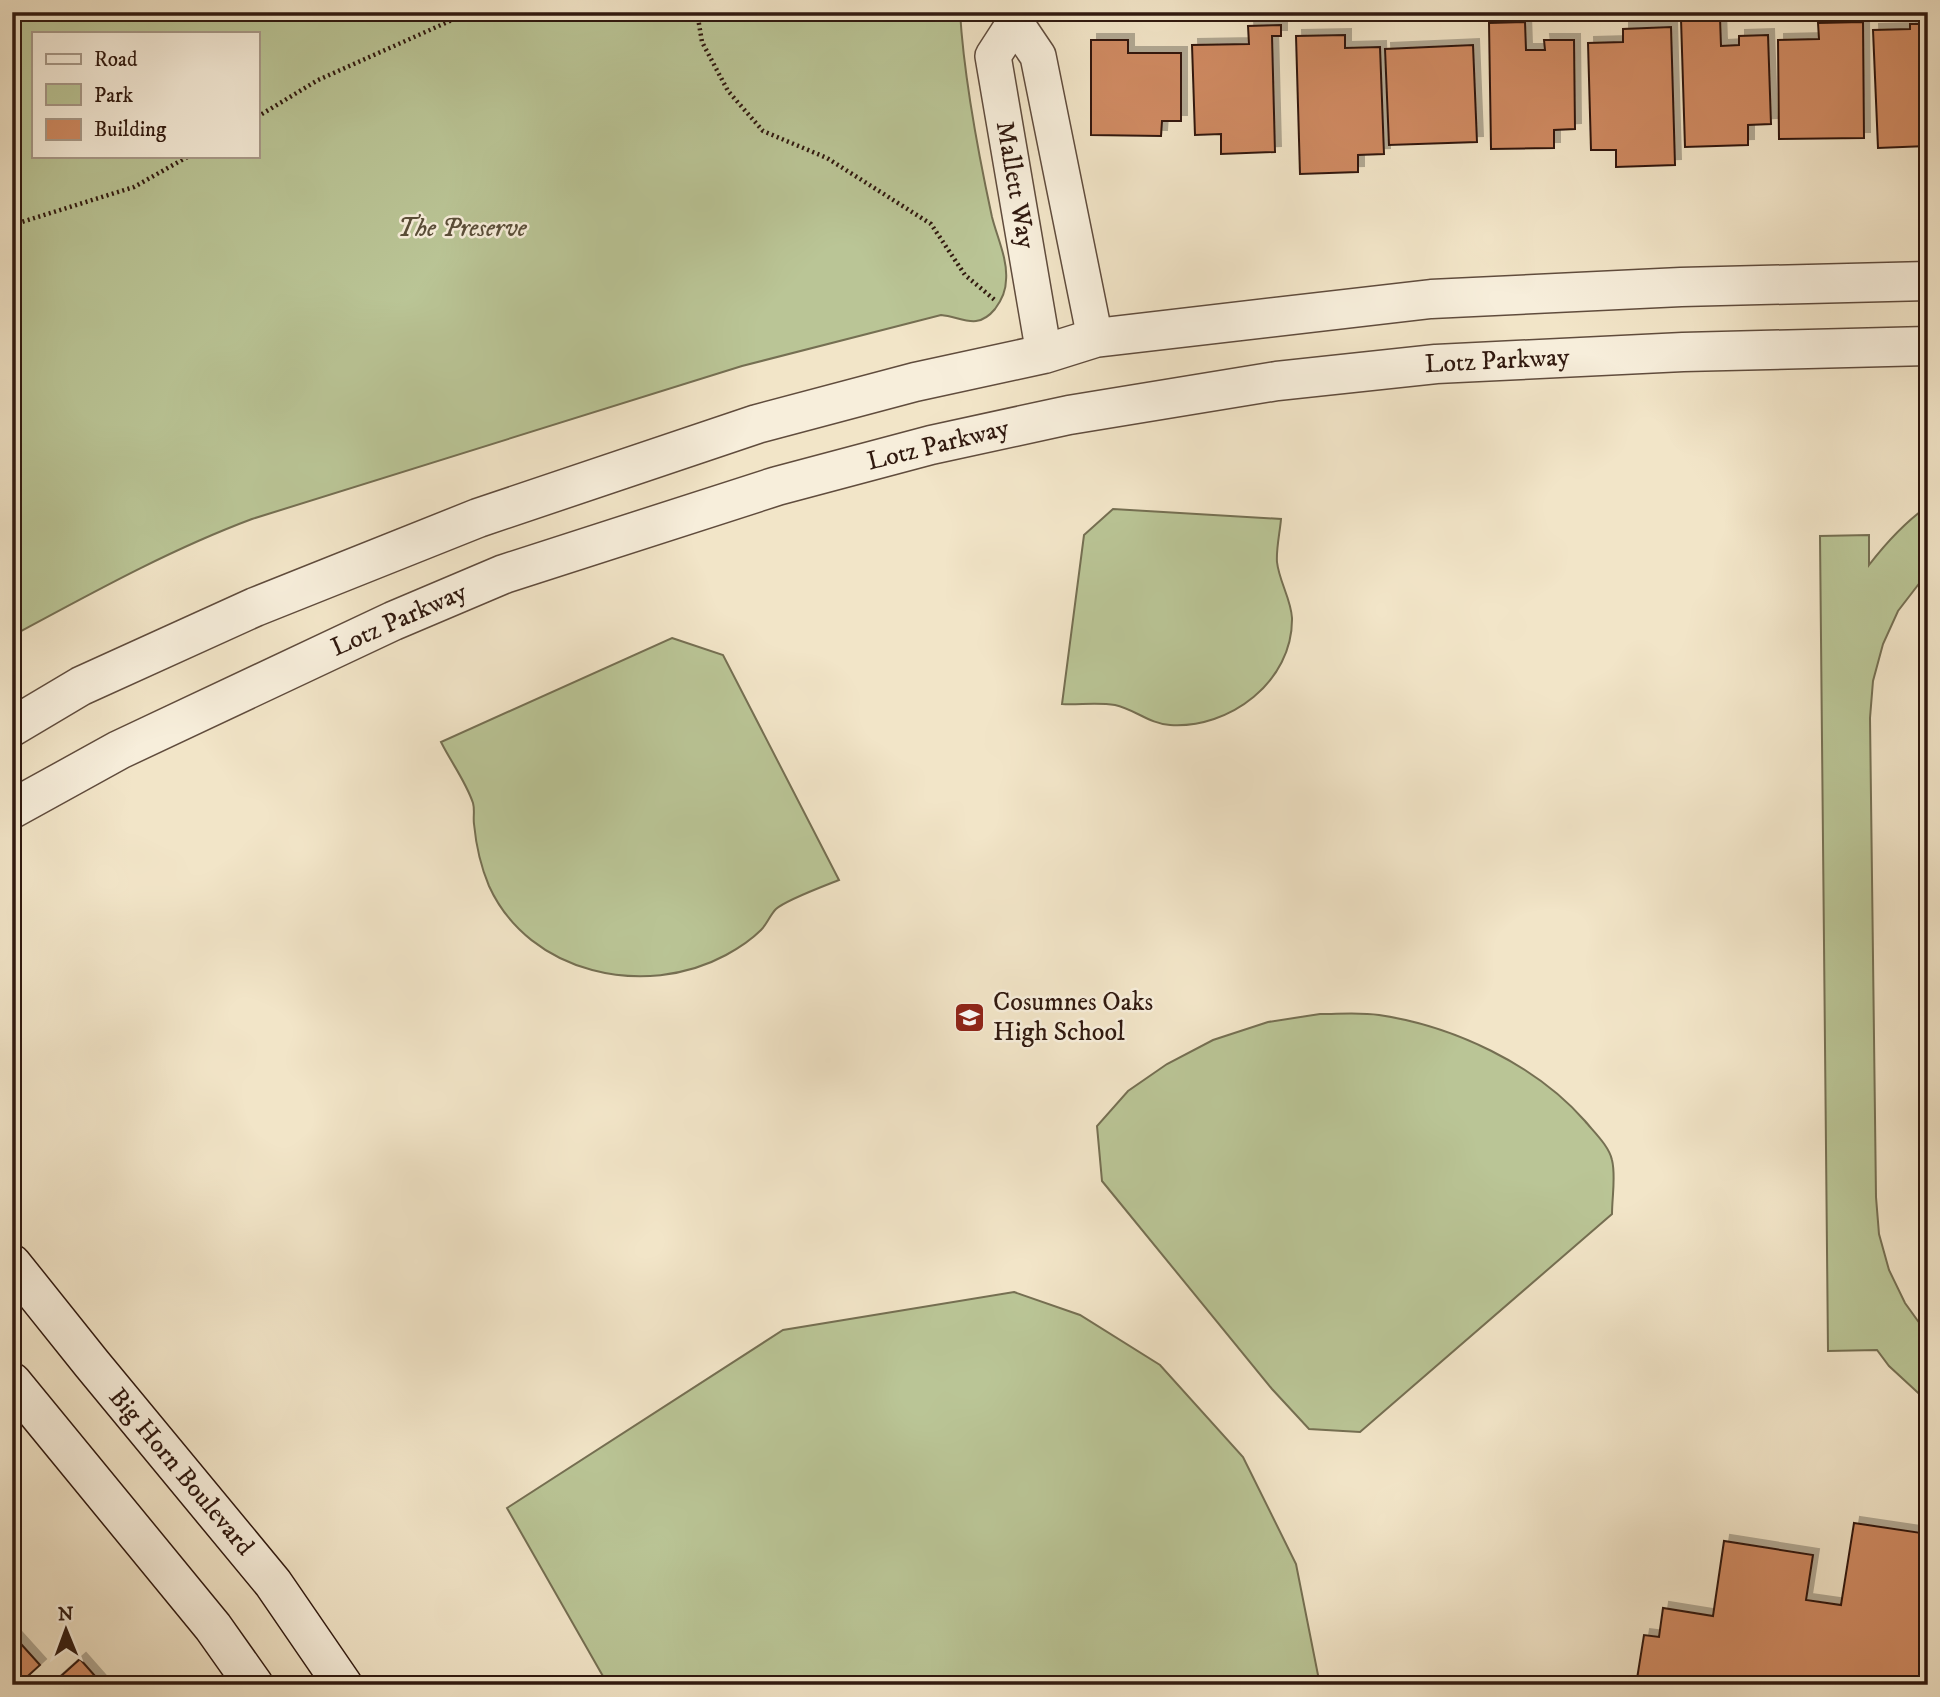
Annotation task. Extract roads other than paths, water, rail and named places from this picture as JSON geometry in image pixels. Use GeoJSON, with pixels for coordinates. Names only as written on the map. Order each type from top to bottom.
{"type":"FeatureCollection","features":[{"type":"Feature","properties":{"kind":"street","name":"Mallett Way"},"geometry":{"type":"LineString","coordinates":[[1014,17],[1038,56],[1095,338]]}},
{"type":"Feature","properties":{"kind":"street","name":"Mallett Way"},"geometry":{"type":"LineString","coordinates":[[1014,17],[993,56],[1044,354]]}},
{"type":"Feature","properties":{"kind":"street"},"geometry":{"type":"LineString","coordinates":[[12,727],[81,686],[255,607],[478,518],[757,424],[915,382],[1044,354],[1095,338],[1431,299],[1681,287],[1928,281]]}},
{"type":"Feature","properties":{"kind":"street","name":"Lotz Parkway"},"geometry":{"type":"LineString","coordinates":[[12,809],[132,744],[393,621],[504,574],[776,486],[931,445],[1069,415],[1277,381],[1436,364],[1683,352],[1928,346]]}},
{"type":"Feature","properties":{"kind":"street","name":"Big Horn Boulevard"},"geometry":{"type":"LineString","coordinates":[[12,1264],[273,1583],[343,1685]]}},
{"type":"Feature","properties":{"kind":"street"},"geometry":{"type":"LineString","coordinates":[[12,1382],[213,1627],[254,1685]]}},
{"type":"Feature","properties":{"kind":"place","name":"Cosumnes Oaks High School"},"geometry":{"type":"Point","coordinates":[970,1017]}},
{"type":"Feature","properties":{"kind":"park label","name":"The Preserve"},"geometry":{"type":"Point","coordinates":[462,228]}}]}
